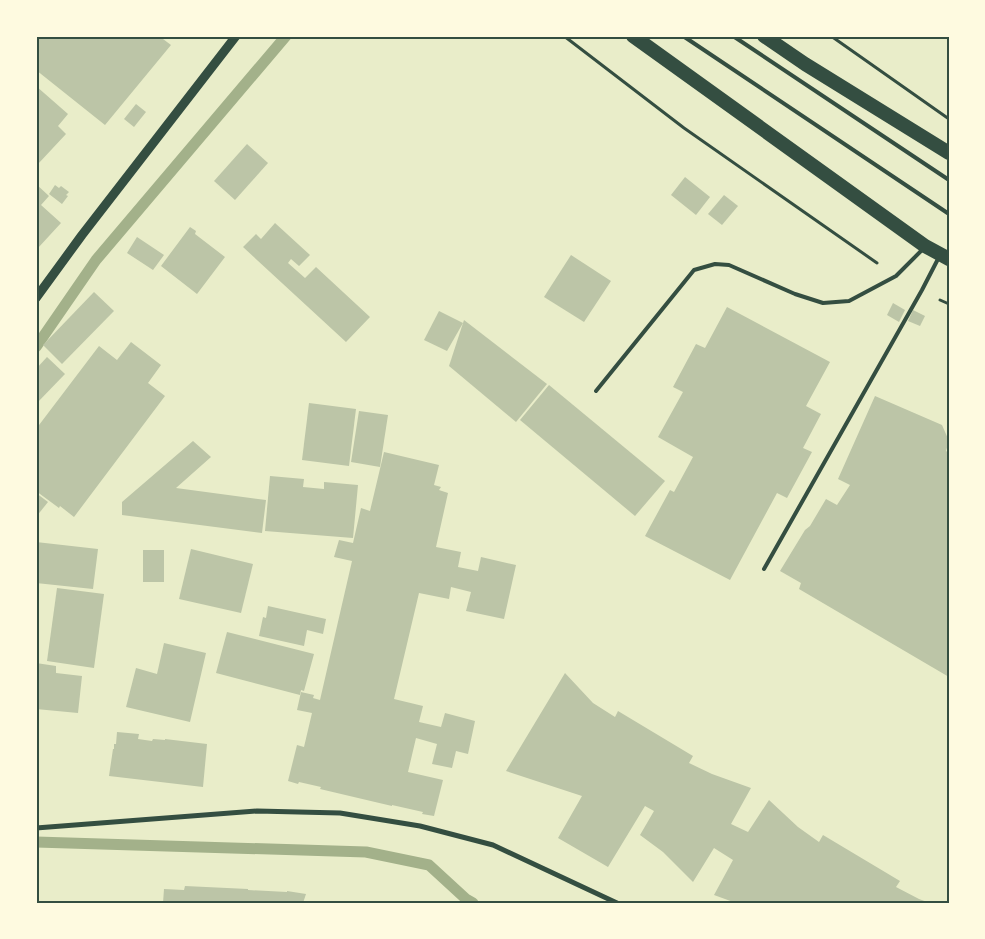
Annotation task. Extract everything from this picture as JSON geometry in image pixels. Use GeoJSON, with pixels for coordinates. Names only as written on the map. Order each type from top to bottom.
{"type":"FeatureCollection","features":[{"type":"Feature","properties":{"kind":"highway"},"geometry":{"type":"LineString","coordinates":[[633,36],[925,246],[944,257]]}},
{"type":"Feature","properties":{"kind":"highway"},"geometry":{"type":"LineString","coordinates":[[764,36],[805,64],[949,153]]}},
{"type":"Feature","properties":{"kind":"street"},"geometry":{"type":"LineString","coordinates":[[36,298],[82,235],[236,36]]}},
{"type":"Feature","properties":{"kind":"street"},"geometry":{"type":"LineString","coordinates":[[36,828],[256,811],[340,813],[420,826],[493,845],[617,903]]}},
{"type":"Feature","properties":{"kind":"lane"},"geometry":{"type":"LineString","coordinates":[[683,36],[949,214]]}},
{"type":"Feature","properties":{"kind":"lane"},"geometry":{"type":"LineString","coordinates":[[733,36],[949,180]]}},
{"type":"Feature","properties":{"kind":"lane"},"geometry":{"type":"LineString","coordinates":[[596,391],[694,270],[715,264],[729,266],[795,294],[823,303],[849,302],[896,276],[925,246]]}},
{"type":"Feature","properties":{"kind":"lane"},"geometry":{"type":"LineString","coordinates":[[764,569],[922,290],[944,257]]}},
{"type":"Feature","properties":{"kind":"path"},"geometry":{"type":"LineString","coordinates":[[564,36],[684,128],[896,276]]}},
{"type":"Feature","properties":{"kind":"path"},"geometry":{"type":"LineString","coordinates":[[831,36],[949,119]]}},
{"type":"Feature","properties":{"kind":"path"},"geometry":{"type":"LineString","coordinates":[[922,290],[949,304]]}},
{"type":"Feature","properties":{"kind":"building"},"geometry":{"type":"Polygon","coordinates":[[[36,36],[166,36],[163,39],[171,45],[105,125],[36,70],[36,36]]]}},
{"type":"Feature","properties":{"kind":"building"},"geometry":{"type":"Polygon","coordinates":[[[36,86],[68,114],[58,126],[66,134],[38,164],[36,163],[36,86]]]}},
{"type":"Feature","properties":{"kind":"building"},"geometry":{"type":"Polygon","coordinates":[[[136,104],[146,112],[134,127],[124,119],[136,104]]]}},
{"type":"Feature","properties":{"kind":"building"},"geometry":{"type":"Polygon","coordinates":[[[247,144],[268,163],[235,200],[214,181],[247,144]]]}},
{"type":"Feature","properties":{"kind":"building"},"geometry":{"type":"Polygon","coordinates":[[[685,177],[710,197],[696,215],[671,195],[685,177]]]}},
{"type":"Feature","properties":{"kind":"building"},"geometry":{"type":"Polygon","coordinates":[[[36,184],[49,196],[41,205],[61,223],[38,248],[36,246],[36,184]]]}},
{"type":"Feature","properties":{"kind":"building"},"geometry":{"type":"Polygon","coordinates":[[[55,185],[59,188],[61,186],[69,192],[62,204],[49,194],[55,185]]]}},
{"type":"Feature","properties":{"kind":"building"},"geometry":{"type":"Polygon","coordinates":[[[724,195],[738,206],[722,225],[708,214],[724,195]]]}},
{"type":"Feature","properties":{"kind":"building"},"geometry":{"type":"Polygon","coordinates":[[[275,223],[310,255],[299,266],[291,259],[288,263],[305,278],[316,267],[370,317],[346,342],[243,247],[256,234],[261,239],[275,223]]]}},
{"type":"Feature","properties":{"kind":"building"},"geometry":{"type":"Polygon","coordinates":[[[190,227],[196,231],[195,234],[225,257],[197,294],[161,266],[190,227]]]}},
{"type":"Feature","properties":{"kind":"building"},"geometry":{"type":"Polygon","coordinates":[[[137,237],[164,255],[153,270],[127,253],[137,237]]]}},
{"type":"Feature","properties":{"kind":"building"},"geometry":{"type":"Polygon","coordinates":[[[571,255],[611,281],[584,322],[544,297],[571,255]]]}},
{"type":"Feature","properties":{"kind":"building"},"geometry":{"type":"Polygon","coordinates":[[[94,292],[114,311],[62,364],[43,345],[94,292]]]}},
{"type":"Feature","properties":{"kind":"building"},"geometry":{"type":"Polygon","coordinates":[[[893,303],[905,310],[899,322],[887,315],[893,303]]]}},
{"type":"Feature","properties":{"kind":"building"},"geometry":{"type":"Polygon","coordinates":[[[727,307],[830,362],[806,406],[821,414],[803,448],[812,452],[787,498],[777,493],[730,580],[645,536],[670,490],[674,492],[693,457],[658,437],[683,392],[673,387],[696,344],[705,348],[727,307]]]}},
{"type":"Feature","properties":{"kind":"building"},"geometry":{"type":"Polygon","coordinates":[[[913,310],[925,316],[920,326],[908,321],[913,310]]]}},
{"type":"Feature","properties":{"kind":"building"},"geometry":{"type":"Polygon","coordinates":[[[439,311],[463,323],[447,351],[424,340],[439,311]]]}},
{"type":"Feature","properties":{"kind":"building"},"geometry":{"type":"Polygon","coordinates":[[[464,320],[547,384],[516,422],[449,366],[464,320]]]}},
{"type":"Feature","properties":{"kind":"building"},"geometry":{"type":"Polygon","coordinates":[[[131,342],[161,365],[148,383],[165,396],[74,517],[36,491],[36,429],[99,346],[117,360],[131,342]]]}},
{"type":"Feature","properties":{"kind":"building"},"geometry":{"type":"Polygon","coordinates":[[[47,357],[65,374],[36,404],[36,369],[47,357]]]}},
{"type":"Feature","properties":{"kind":"building"},"geometry":{"type":"Polygon","coordinates":[[[549,385],[665,481],[635,516],[520,420],[549,385]]]}},
{"type":"Feature","properties":{"kind":"building"},"geometry":{"type":"Polygon","coordinates":[[[875,396],[942,425],[949,441],[946,451],[949,453],[949,677],[799,589],[801,583],[780,571],[826,499],[837,505],[850,485],[838,479],[875,396]]]}},
{"type":"Feature","properties":{"kind":"building"},"geometry":{"type":"Polygon","coordinates":[[[309,403],[356,409],[349,466],[302,460],[309,403]]]}},
{"type":"Feature","properties":{"kind":"building"},"geometry":{"type":"Polygon","coordinates":[[[359,411],[388,415],[380,467],[351,462],[359,411]]]}},
{"type":"Feature","properties":{"kind":"building"},"geometry":{"type":"Polygon","coordinates":[[[193,441],[211,457],[176,488],[266,500],[262,533],[122,515],[122,502],[193,441]]]}},
{"type":"Feature","properties":{"kind":"building"},"geometry":{"type":"Polygon","coordinates":[[[384,452],[439,465],[434,485],[441,487],[439,490],[448,493],[436,547],[461,552],[458,567],[478,571],[481,557],[516,565],[504,619],[466,611],[471,592],[451,587],[449,599],[419,593],[394,699],[423,706],[419,722],[441,727],[445,713],[475,721],[468,754],[456,751],[452,768],[432,764],[437,744],[416,738],[408,772],[443,780],[434,816],[320,789],[321,787],[288,781],[297,745],[304,747],[312,713],[297,710],[301,692],[314,695],[313,698],[320,700],[352,561],[334,557],[339,540],[353,543],[361,508],[370,511],[384,452]]]}},
{"type":"Feature","properties":{"kind":"building"},"geometry":{"type":"Polygon","coordinates":[[[270,476],[304,479],[303,487],[324,489],[324,482],[358,485],[353,538],[265,531],[270,476]]]}},
{"type":"Feature","properties":{"kind":"building"},"geometry":{"type":"Polygon","coordinates":[[[36,493],[48,502],[36,517],[36,493]]]}},
{"type":"Feature","properties":{"kind":"building"},"geometry":{"type":"Polygon","coordinates":[[[36,542],[98,549],[93,589],[36,583],[36,542]]]}},
{"type":"Feature","properties":{"kind":"building"},"geometry":{"type":"Polygon","coordinates":[[[191,549],[253,564],[241,613],[179,599],[191,549]]]}},
{"type":"Feature","properties":{"kind":"building"},"geometry":{"type":"Polygon","coordinates":[[[143,550],[164,550],[164,582],[143,582],[143,550]]]}},
{"type":"Feature","properties":{"kind":"building"},"geometry":{"type":"Polygon","coordinates":[[[57,588],[104,594],[94,668],[47,661],[57,588]]]}},
{"type":"Feature","properties":{"kind":"building"},"geometry":{"type":"Polygon","coordinates":[[[268,606],[326,619],[323,634],[307,630],[304,646],[259,636],[263,617],[266,618],[268,606]]]}},
{"type":"Feature","properties":{"kind":"building"},"geometry":{"type":"Polygon","coordinates":[[[227,632],[314,654],[304,691],[301,690],[300,695],[216,673],[227,632]]]}},
{"type":"Feature","properties":{"kind":"building"},"geometry":{"type":"Polygon","coordinates":[[[164,643],[206,653],[190,722],[126,707],[136,668],[157,674],[164,643]]]}},
{"type":"Feature","properties":{"kind":"building"},"geometry":{"type":"Polygon","coordinates":[[[36,663],[56,666],[56,673],[82,676],[78,713],[36,709],[36,663]]]}},
{"type":"Feature","properties":{"kind":"building"},"geometry":{"type":"Polygon","coordinates":[[[565,673],[593,703],[615,717],[618,711],[693,756],[689,763],[712,774],[751,788],[731,824],[748,832],[769,800],[798,827],[819,842],[823,835],[900,881],[896,887],[930,903],[736,903],[714,895],[733,860],[714,848],[693,882],[663,852],[640,835],[654,811],[645,806],[608,867],[558,838],[582,796],[506,771],[565,673]]]}},
{"type":"Feature","properties":{"kind":"building"},"geometry":{"type":"Polygon","coordinates":[[[117,732],[139,734],[138,739],[152,741],[153,739],[165,739],[207,744],[203,787],[109,776],[117,732]]]}},
{"type":"Feature","properties":{"kind":"building"},"geometry":{"type":"Polygon","coordinates":[[[185,886],[287,891],[306,894],[303,903],[163,903],[164,889],[184,890],[185,886]]]}},
{"type":"Feature","properties":{"kind":"waterway"},"geometry":{"type":"LineString","coordinates":[[36,347],[96,260],[286,36]]}},
{"type":"Feature","properties":{"kind":"waterway"},"geometry":{"type":"LineString","coordinates":[[36,842],[366,852],[429,865],[466,899],[473,903]]}}]}
